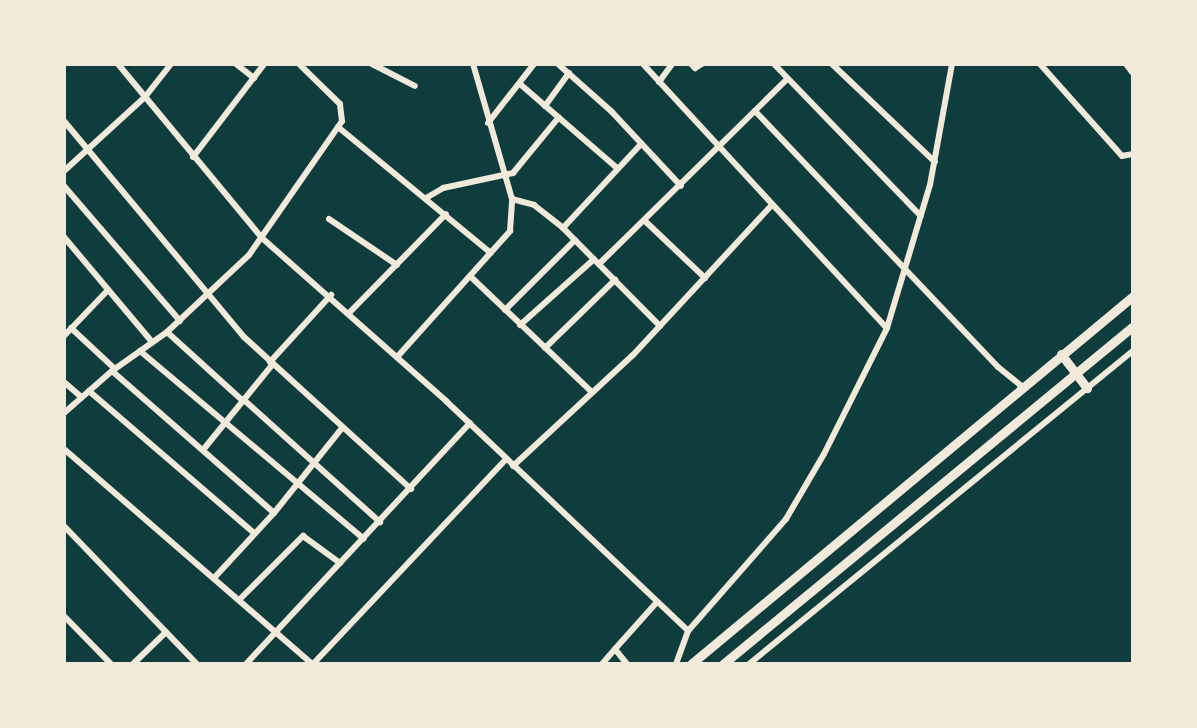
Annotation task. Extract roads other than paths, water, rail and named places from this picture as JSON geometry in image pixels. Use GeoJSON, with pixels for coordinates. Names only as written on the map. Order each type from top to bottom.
{"type":"FeatureCollection","features":[{"type":"Feature","properties":{"kind":"main road"},"geometry":{"type":"LineString","coordinates":[[691,663],[1132,297]]}},
{"type":"Feature","properties":{"kind":"main road"},"geometry":{"type":"LineString","coordinates":[[723,663],[1132,327]]}},
{"type":"Feature","properties":{"kind":"main road"},"geometry":{"type":"LineString","coordinates":[[1061,354],[1087,388]]}},
{"type":"Feature","properties":{"kind":"street"},"geometry":{"type":"LineString","coordinates":[[118,64],[262,238],[331,295],[398,356],[688,631]]}},
{"type":"Feature","properties":{"kind":"street"},"geometry":{"type":"LineString","coordinates":[[64,171],[145,98],[171,64]]}},
{"type":"Feature","properties":{"kind":"street"},"geometry":{"type":"LineString","coordinates":[[236,64],[254,78]]}},
{"type":"Feature","properties":{"kind":"street"},"geometry":{"type":"LineString","coordinates":[[193,157],[264,64]]}},
{"type":"Feature","properties":{"kind":"street"},"geometry":{"type":"LineString","coordinates":[[64,413],[113,370],[167,332],[208,296],[262,238],[338,127],[342,107],[300,64]]}},
{"type":"Feature","properties":{"kind":"street"},"geometry":{"type":"LineString","coordinates":[[372,64],[415,86]]}},
{"type":"Feature","properties":{"kind":"street"},"geometry":{"type":"LineString","coordinates":[[398,356],[510,231],[512,199],[488,123],[473,64]]}},
{"type":"Feature","properties":{"kind":"street"},"geometry":{"type":"LineString","coordinates":[[488,123],[534,64]]}},
{"type":"Feature","properties":{"kind":"street"},"geometry":{"type":"LineString","coordinates":[[558,64],[681,186]]}},
{"type":"Feature","properties":{"kind":"street"},"geometry":{"type":"LineString","coordinates":[[644,64],[887,328]]}},
{"type":"Feature","properties":{"kind":"street"},"geometry":{"type":"LineString","coordinates":[[659,82],[672,64]]}},
{"type":"Feature","properties":{"kind":"street"},"geometry":{"type":"LineString","coordinates":[[691,64],[695,68],[702,64]]}},
{"type":"Feature","properties":{"kind":"street"},"geometry":{"type":"LineString","coordinates":[[774,64],[921,216]]}},
{"type":"Feature","properties":{"kind":"street"},"geometry":{"type":"LineString","coordinates":[[832,64],[935,162]]}},
{"type":"Feature","properties":{"kind":"street"},"geometry":{"type":"LineString","coordinates":[[676,663],[688,631],[786,519],[824,454],[887,328],[907,270],[935,162],[952,64]]}},
{"type":"Feature","properties":{"kind":"street"},"geometry":{"type":"LineString","coordinates":[[1040,64],[1122,156],[1132,154]]}},
{"type":"Feature","properties":{"kind":"street"},"geometry":{"type":"LineString","coordinates":[[1126,64],[1132,72]]}},
{"type":"Feature","properties":{"kind":"street"},"geometry":{"type":"LineString","coordinates":[[545,106],[569,73]]}},
{"type":"Feature","properties":{"kind":"street"},"geometry":{"type":"LineString","coordinates":[[520,325],[645,220],[787,79]]}},
{"type":"Feature","properties":{"kind":"street"},"geometry":{"type":"LineString","coordinates":[[520,84],[617,168]]}},
{"type":"Feature","properties":{"kind":"street"},"geometry":{"type":"LineString","coordinates":[[755,111],[998,368],[1023,387]]}},
{"type":"Feature","properties":{"kind":"street"},"geometry":{"type":"LineString","coordinates":[[426,198],[443,188],[504,177],[519,168],[559,117]]}},
{"type":"Feature","properties":{"kind":"street"},"geometry":{"type":"LineString","coordinates":[[64,121],[208,296],[271,363],[411,489]]}},
{"type":"Feature","properties":{"kind":"street"},"geometry":{"type":"LineString","coordinates":[[338,127],[491,253]]}},
{"type":"Feature","properties":{"kind":"street"},"geometry":{"type":"LineString","coordinates":[[563,228],[641,144]]}},
{"type":"Feature","properties":{"kind":"street"},"geometry":{"type":"LineString","coordinates":[[64,186],[180,321]]}},
{"type":"Feature","properties":{"kind":"street"},"geometry":{"type":"LineString","coordinates":[[512,199],[534,204],[563,228],[660,326]]}},
{"type":"Feature","properties":{"kind":"street"},"geometry":{"type":"LineString","coordinates":[[513,466],[660,326],[772,205]]}},
{"type":"Feature","properties":{"kind":"street"},"geometry":{"type":"LineString","coordinates":[[350,312],[446,214]]}},
{"type":"Feature","properties":{"kind":"street"},"geometry":{"type":"LineString","coordinates":[[329,219],[397,265]]}},
{"type":"Feature","properties":{"kind":"street"},"geometry":{"type":"LineString","coordinates":[[645,220],[705,278]]}},
{"type":"Feature","properties":{"kind":"street"},"geometry":{"type":"LineString","coordinates":[[64,237],[152,342]]}},
{"type":"Feature","properties":{"kind":"street"},"geometry":{"type":"LineString","coordinates":[[505,310],[575,240]]}},
{"type":"Feature","properties":{"kind":"street"},"geometry":{"type":"LineString","coordinates":[[470,276],[592,392]]}},
{"type":"Feature","properties":{"kind":"street"},"geometry":{"type":"LineString","coordinates":[[546,348],[615,280]]}},
{"type":"Feature","properties":{"kind":"street"},"geometry":{"type":"LineString","coordinates":[[64,336],[108,290]]}},
{"type":"Feature","properties":{"kind":"street"},"geometry":{"type":"LineString","coordinates":[[203,450],[271,363],[331,295]]}},
{"type":"Feature","properties":{"kind":"street"},"geometry":{"type":"LineString","coordinates":[[71,328],[113,370],[274,513]]}},
{"type":"Feature","properties":{"kind":"street"},"geometry":{"type":"LineString","coordinates":[[167,332],[380,522]]}},
{"type":"Feature","properties":{"kind":"street"},"geometry":{"type":"LineString","coordinates":[[140,351],[223,424],[364,539]]}},
{"type":"Feature","properties":{"kind":"street"},"geometry":{"type":"LineString","coordinates":[[749,663],[1132,352]]}},
{"type":"Feature","properties":{"kind":"street"},"geometry":{"type":"LineString","coordinates":[[64,382],[81,397]]}},
{"type":"Feature","properties":{"kind":"street"},"geometry":{"type":"LineString","coordinates":[[89,391],[254,533]]}},
{"type":"Feature","properties":{"kind":"street"},"geometry":{"type":"LineString","coordinates":[[246,663],[274,630],[364,539],[470,423]]}},
{"type":"Feature","properties":{"kind":"street"},"geometry":{"type":"LineString","coordinates":[[213,578],[274,513],[342,428]]}},
{"type":"Feature","properties":{"kind":"street"},"geometry":{"type":"LineString","coordinates":[[64,449],[313,663],[506,459]]}},
{"type":"Feature","properties":{"kind":"street"},"geometry":{"type":"LineString","coordinates":[[64,526],[196,663]]}},
{"type":"Feature","properties":{"kind":"street"},"geometry":{"type":"LineString","coordinates":[[239,600],[303,536],[340,562]]}},
{"type":"Feature","properties":{"kind":"street"},"geometry":{"type":"LineString","coordinates":[[602,663],[657,602]]}},
{"type":"Feature","properties":{"kind":"street"},"geometry":{"type":"LineString","coordinates":[[64,616],[111,663]]}},
{"type":"Feature","properties":{"kind":"street"},"geometry":{"type":"LineString","coordinates":[[133,663],[166,633]]}},
{"type":"Feature","properties":{"kind":"street"},"geometry":{"type":"LineString","coordinates":[[615,649],[627,663]]}}]}
